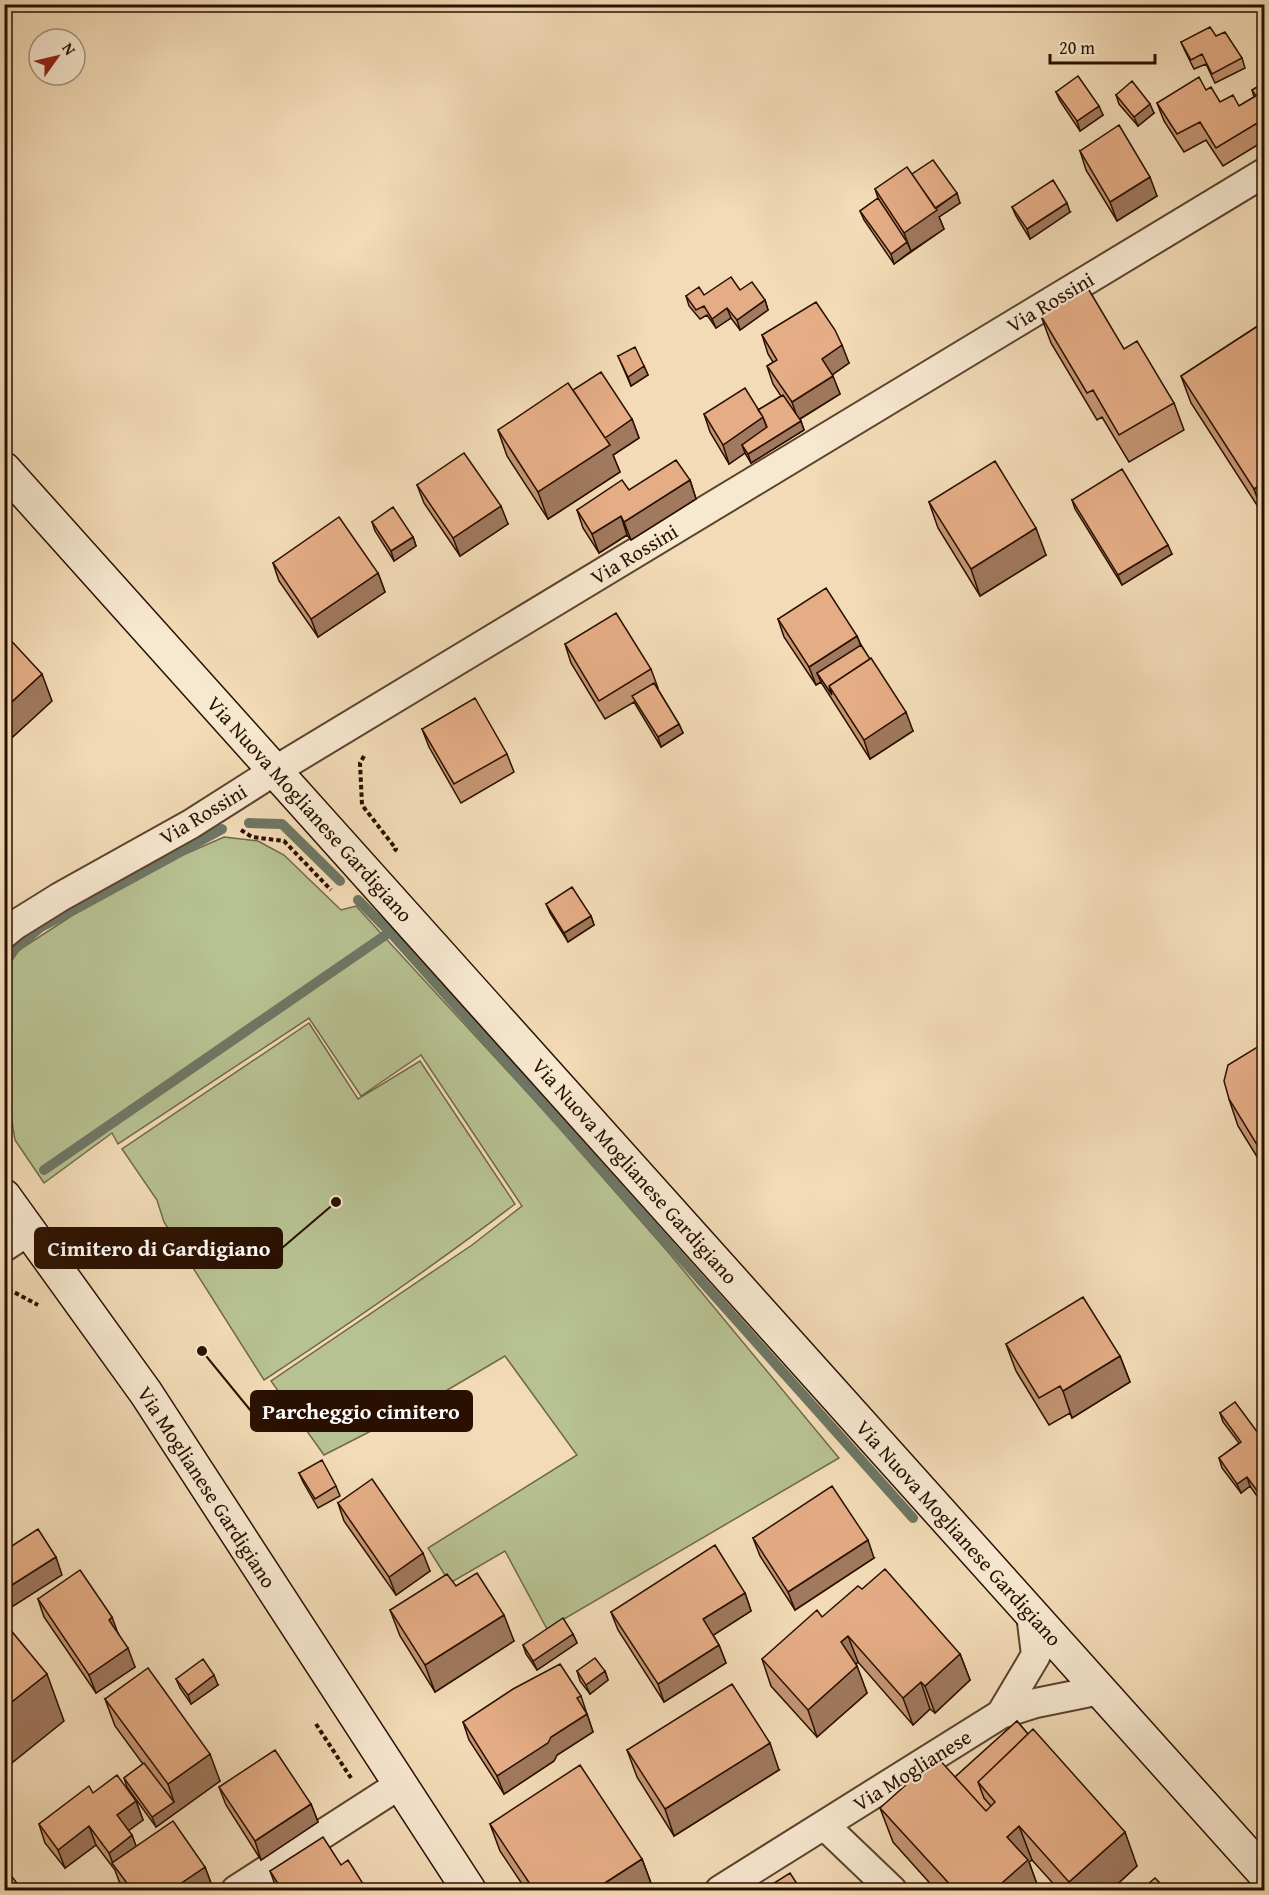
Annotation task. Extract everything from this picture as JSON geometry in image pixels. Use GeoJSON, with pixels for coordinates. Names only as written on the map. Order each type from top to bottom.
{"type":"FeatureCollection","features":[{"type":"Feature","properties":{"kind":"main road","name":"Via Nuova Moglianese Gardigiano"},"geometry":{"type":"LineString","coordinates":[[4,469],[1264,1873]]}},
{"type":"Feature","properties":{"kind":"main road","name":"Via Moglianese Gardigiano"},"geometry":{"type":"LineString","coordinates":[[4,1196],[17,1238],[146,1393],[399,1785],[470,1890]]}},
{"type":"Feature","properties":{"kind":"street","name":"Via Rossini"},"geometry":{"type":"LineString","coordinates":[[4,934],[60,897],[191,824],[276,770],[1264,173]]}},
{"type":"Feature","properties":{"kind":"street","name":"Via Moglianese"},"geometry":{"type":"LineString","coordinates":[[1001,1714],[1036,1655],[1031,1614]]}},
{"type":"Feature","properties":{"kind":"street","name":"Via Moglianese"},"geometry":{"type":"LineString","coordinates":[[720,1890],[1001,1714],[1035,1703],[1100,1690]]}},
{"type":"Feature","properties":{"kind":"street"},"geometry":{"type":"LineString","coordinates":[[236,1890],[399,1785]]}},
{"type":"Feature","properties":{"kind":"street"},"geometry":{"type":"LineString","coordinates":[[824,1825],[892,1890]]}},
{"type":"Feature","properties":{"kind":"green space"},"geometry":{"type":"Polygon","coordinates":[[[224,837],[258,841],[284,855],[341,910],[356,906],[548,1115],[669,1253],[839,1458],[547,1629],[505,1551],[450,1583],[428,1548],[577,1455],[505,1356],[422,1405],[324,1455],[271,1381],[472,1245],[522,1206],[421,1055],[361,1096],[309,1018],[118,1144],[112,1133],[44,1183],[15,1140],[5,1090],[4,972],[19,950],[73,915],[183,855],[224,837]]]}},
{"type":"Feature","properties":{"kind":"green space"},"geometry":{"type":"Polygon","coordinates":[[[309,1023],[358,1099],[420,1061],[515,1204],[454,1250],[264,1380],[164,1222],[157,1200],[122,1149],[309,1023]]]}},
{"type":"Feature","properties":{"kind":"building"},"geometry":{"type":"Polygon","coordinates":[[[1210,27],[1216,36],[1225,32],[1242,58],[1212,74],[1202,54],[1191,60],[1181,42],[1210,27]]]}},
{"type":"Feature","properties":{"kind":"building"},"geometry":{"type":"Polygon","coordinates":[[[1078,76],[1099,106],[1077,121],[1056,92],[1078,76]]]}},
{"type":"Feature","properties":{"kind":"building"},"geometry":{"type":"Polygon","coordinates":[[[1199,77],[1206,90],[1211,87],[1220,102],[1233,95],[1239,106],[1264,91],[1264,119],[1216,148],[1200,122],[1177,134],[1157,103],[1199,77]]]}},
{"type":"Feature","properties":{"kind":"building"},"geometry":{"type":"Polygon","coordinates":[[[1132,81],[1150,104],[1134,117],[1116,95],[1132,81]]]}},
{"type":"Feature","properties":{"kind":"building"},"geometry":{"type":"Polygon","coordinates":[[[1264,83],[1264,91],[1256,96],[1252,90],[1264,83]]]}},
{"type":"Feature","properties":{"kind":"building"},"geometry":{"type":"Polygon","coordinates":[[[1119,125],[1150,177],[1110,202],[1080,151],[1119,125]]]}},
{"type":"Feature","properties":{"kind":"building"},"geometry":{"type":"Polygon","coordinates":[[[933,160],[957,193],[935,208],[912,174],[933,160]]]}},
{"type":"Feature","properties":{"kind":"building"},"geometry":{"type":"Polygon","coordinates":[[[907,167],[937,210],[904,233],[875,189],[907,167]]]}},
{"type":"Feature","properties":{"kind":"building"},"geometry":{"type":"Polygon","coordinates":[[[1053,180],[1067,203],[1027,229],[1012,207],[1053,180]]]}},
{"type":"Feature","properties":{"kind":"building"},"geometry":{"type":"Polygon","coordinates":[[[878,198],[907,242],[891,254],[860,211],[878,198]]]}},
{"type":"Feature","properties":{"kind":"building"},"geometry":{"type":"Polygon","coordinates":[[[731,277],[740,290],[752,282],[765,300],[737,320],[727,308],[712,319],[704,306],[696,310],[686,296],[699,287],[704,295],[731,277]]]}},
{"type":"Feature","properties":{"kind":"building"},"geometry":{"type":"Polygon","coordinates":[[[1086,285],[1124,349],[1137,341],[1174,403],[1119,435],[1093,390],[1087,393],[1041,316],[1086,285]]]}},
{"type":"Feature","properties":{"kind":"building"},"geometry":{"type":"Polygon","coordinates":[[[816,302],[842,345],[822,359],[833,376],[792,402],[767,366],[777,360],[762,335],[816,302]]]}},
{"type":"Feature","properties":{"kind":"building"},"geometry":{"type":"Polygon","coordinates":[[[1264,322],[1264,483],[1254,489],[1181,376],[1264,322]]]}},
{"type":"Feature","properties":{"kind":"building"},"geometry":{"type":"Polygon","coordinates":[[[635,347],[644,366],[628,377],[618,356],[635,347]]]}},
{"type":"Feature","properties":{"kind":"building"},"geometry":{"type":"Polygon","coordinates":[[[601,372],[632,419],[605,438],[573,390],[601,372]]]}},
{"type":"Feature","properties":{"kind":"building"},"geometry":{"type":"Polygon","coordinates":[[[568,383],[610,445],[538,492],[498,430],[568,383]]]}},
{"type":"Feature","properties":{"kind":"building"},"geometry":{"type":"Polygon","coordinates":[[[745,388],[763,417],[723,445],[704,414],[745,388]]]}},
{"type":"Feature","properties":{"kind":"building"},"geometry":{"type":"Polygon","coordinates":[[[783,395],[801,421],[748,454],[742,445],[767,427],[758,410],[783,395]]]}},
{"type":"Feature","properties":{"kind":"building"},"geometry":{"type":"Polygon","coordinates":[[[464,453],[501,506],[453,538],[417,485],[464,453]]]}},
{"type":"Feature","properties":{"kind":"building"},"geometry":{"type":"Polygon","coordinates":[[[676,460],[690,480],[624,522],[621,516],[592,534],[577,510],[622,480],[629,490],[676,460]]]}},
{"type":"Feature","properties":{"kind":"building"},"geometry":{"type":"Polygon","coordinates":[[[995,461],[1036,528],[971,569],[929,502],[995,461]]]}},
{"type":"Feature","properties":{"kind":"building"},"geometry":{"type":"Polygon","coordinates":[[[1122,469],[1168,545],[1118,575],[1072,500],[1122,469]]]}},
{"type":"Feature","properties":{"kind":"building"},"geometry":{"type":"Polygon","coordinates":[[[393,507],[413,537],[391,551],[372,522],[393,507]]]}},
{"type":"Feature","properties":{"kind":"building"},"geometry":{"type":"Polygon","coordinates":[[[339,517],[378,573],[311,619],[273,563],[339,517]]]}},
{"type":"Feature","properties":{"kind":"building"},"geometry":{"type":"Polygon","coordinates":[[[826,588],[857,636],[809,667],[778,619],[826,588]]]}},
{"type":"Feature","properties":{"kind":"building"},"geometry":{"type":"Polygon","coordinates":[[[616,613],[651,669],[599,701],[565,644],[616,613]]]}},
{"type":"Feature","properties":{"kind":"building"},"geometry":{"type":"Polygon","coordinates":[[[4,633],[42,674],[4,709],[4,633]]]}},
{"type":"Feature","properties":{"kind":"building"},"geometry":{"type":"Polygon","coordinates":[[[861,645],[870,659],[829,686],[832,695],[817,673],[861,645]]]}},
{"type":"Feature","properties":{"kind":"building"},"geometry":{"type":"Polygon","coordinates":[[[871,658],[906,712],[864,740],[829,686],[871,658]]]}},
{"type":"Feature","properties":{"kind":"building"},"geometry":{"type":"Polygon","coordinates":[[[654,683],[679,724],[658,737],[632,696],[654,683]]]}},
{"type":"Feature","properties":{"kind":"building"},"geometry":{"type":"Polygon","coordinates":[[[475,698],[507,754],[454,784],[422,729],[475,698]]]}},
{"type":"Feature","properties":{"kind":"building"},"geometry":{"type":"Polygon","coordinates":[[[572,887],[591,916],[564,933],[546,904],[572,887]]]}},
{"type":"Feature","properties":{"kind":"building"},"geometry":{"type":"Polygon","coordinates":[[[1264,1043],[1264,1150],[1259,1148],[1229,1099],[1224,1081],[1228,1065],[1264,1043]]]}},
{"type":"Feature","properties":{"kind":"building"},"geometry":{"type":"Polygon","coordinates":[[[1083,1297],[1120,1356],[1063,1391],[1060,1386],[1039,1398],[1006,1344],[1083,1297]]]}},
{"type":"Feature","properties":{"kind":"building"},"geometry":{"type":"Polygon","coordinates":[[[1235,1402],[1264,1441],[1264,1494],[1261,1496],[1247,1477],[1237,1484],[1219,1458],[1241,1442],[1220,1413],[1235,1402]]]}},
{"type":"Feature","properties":{"kind":"building"},"geometry":{"type":"Polygon","coordinates":[[[322,1460],[336,1486],[315,1499],[299,1473],[322,1460]]]}},
{"type":"Feature","properties":{"kind":"building"},"geometry":{"type":"Polygon","coordinates":[[[372,1479],[423,1553],[389,1577],[338,1503],[372,1479]]]}},
{"type":"Feature","properties":{"kind":"building"},"geometry":{"type":"Polygon","coordinates":[[[832,1486],[868,1540],[788,1592],[753,1538],[832,1486]]]}},
{"type":"Feature","properties":{"kind":"building"},"geometry":{"type":"Polygon","coordinates":[[[38,1529],[56,1557],[4,1590],[4,1551],[38,1529]]]}},
{"type":"Feature","properties":{"kind":"building"},"geometry":{"type":"Polygon","coordinates":[[[715,1545],[745,1593],[703,1619],[719,1645],[658,1684],[611,1612],[715,1545]]]}},
{"type":"Feature","properties":{"kind":"building"},"geometry":{"type":"Polygon","coordinates":[[[885,1569],[960,1654],[925,1686],[921,1682],[903,1698],[848,1636],[841,1642],[857,1666],[808,1710],[762,1659],[817,1610],[822,1617],[858,1586],[862,1589],[885,1569]]]}},
{"type":"Feature","properties":{"kind":"building"},"geometry":{"type":"Polygon","coordinates":[[[80,1570],[112,1617],[109,1620],[128,1648],[89,1675],[38,1599],[80,1570]]]}},
{"type":"Feature","properties":{"kind":"building"},"geometry":{"type":"Polygon","coordinates":[[[477,1573],[504,1615],[425,1665],[390,1610],[447,1574],[456,1586],[477,1573]]]}},
{"type":"Feature","properties":{"kind":"building"},"geometry":{"type":"Polygon","coordinates":[[[563,1618],[573,1634],[533,1661],[523,1645],[563,1618]]]}},
{"type":"Feature","properties":{"kind":"building"},"geometry":{"type":"Polygon","coordinates":[[[4,1622],[47,1674],[4,1708],[4,1622]]]}},
{"type":"Feature","properties":{"kind":"building"},"geometry":{"type":"Polygon","coordinates":[[[595,1658],[605,1671],[586,1685],[577,1671],[595,1658]]]}},
{"type":"Feature","properties":{"kind":"building"},"geometry":{"type":"Polygon","coordinates":[[[203,1659],[214,1675],[188,1695],[176,1679],[203,1659]]]}},
{"type":"Feature","properties":{"kind":"building"},"geometry":{"type":"Polygon","coordinates":[[[560,1664],[581,1696],[577,1698],[587,1714],[497,1776],[463,1722],[513,1689],[560,1664]]]}},
{"type":"Feature","properties":{"kind":"building"},"geometry":{"type":"Polygon","coordinates":[[[148,1668],[210,1754],[168,1784],[105,1699],[148,1668]]]}},
{"type":"Feature","properties":{"kind":"building"},"geometry":{"type":"Polygon","coordinates":[[[732,1684],[770,1743],[665,1809],[627,1750],[732,1684]]]}},
{"type":"Feature","properties":{"kind":"building"},"geometry":{"type":"Polygon","coordinates":[[[1017,1721],[1028,1734],[978,1782],[984,1798],[991,1806],[986,1811],[955,1777],[1017,1721]]]}},
{"type":"Feature","properties":{"kind":"building"},"geometry":{"type":"Polygon","coordinates":[[[1033,1729],[1125,1832],[1069,1882],[1019,1826],[1007,1837],[1028,1860],[994,1890],[955,1890],[880,1808],[937,1757],[986,1811],[995,1802],[978,1782],[1033,1729]]]}},
{"type":"Feature","properties":{"kind":"building"},"geometry":{"type":"Polygon","coordinates":[[[275,1750],[311,1804],[255,1841],[219,1787],[275,1750]]]}},
{"type":"Feature","properties":{"kind":"building"},"geometry":{"type":"Polygon","coordinates":[[[144,1763],[174,1802],[152,1817],[124,1778],[144,1763]]]}},
{"type":"Feature","properties":{"kind":"building"},"geometry":{"type":"Polygon","coordinates":[[[580,1765],[642,1859],[594,1890],[534,1890],[490,1824],[580,1765]]]}},
{"type":"Feature","properties":{"kind":"building"},"geometry":{"type":"Polygon","coordinates":[[[117,1775],[136,1801],[117,1815],[132,1835],[109,1853],[89,1826],[58,1850],[39,1824],[89,1786],[93,1793],[117,1775]]]}},
{"type":"Feature","properties":{"kind":"building"},"geometry":{"type":"Polygon","coordinates":[[[173,1821],[205,1867],[171,1890],[132,1890],[112,1863],[173,1821]]]}},
{"type":"Feature","properties":{"kind":"building"},"geometry":{"type":"Polygon","coordinates":[[[323,1837],[341,1865],[348,1860],[367,1890],[282,1890],[270,1871],[323,1837]]]}},
{"type":"Feature","properties":{"kind":"building"},"geometry":{"type":"Polygon","coordinates":[[[4,1866],[22,1890],[4,1890],[4,1866]]]}},
{"type":"Feature","properties":{"kind":"building"},"geometry":{"type":"Polygon","coordinates":[[[790,1873],[801,1890],[763,1890],[790,1873]]]}},
{"type":"Feature","properties":{"kind":"building"},"geometry":{"type":"Polygon","coordinates":[[[1155,1878],[1167,1890],[1141,1890],[1155,1878]]]}},
{"type":"Feature","properties":{"kind":"waterway"},"geometry":{"type":"LineString","coordinates":[[249,823],[282,824],[340,881]]}},
{"type":"Feature","properties":{"kind":"waterway"},"geometry":{"type":"LineString","coordinates":[[4,963],[11,952],[41,927],[222,829]]}},
{"type":"Feature","properties":{"kind":"waterway"},"geometry":{"type":"LineString","coordinates":[[358,900],[390,932]]}},
{"type":"Feature","properties":{"kind":"waterway"},"geometry":{"type":"LineString","coordinates":[[44,1170],[390,932],[913,1518]]}},
{"type":"Feature","properties":{"kind":"waterway"},"geometry":{"type":"LineString","coordinates":[[4,1129],[7,1142]]}},
{"type":"Feature","properties":{"kind":"place","name":"Cimitero di Gardigiano"},"geometry":{"type":"Point","coordinates":[336,1202]}},
{"type":"Feature","properties":{"kind":"place","name":"Parcheggio cimitero"},"geometry":{"type":"Point","coordinates":[202,1351]}}]}
